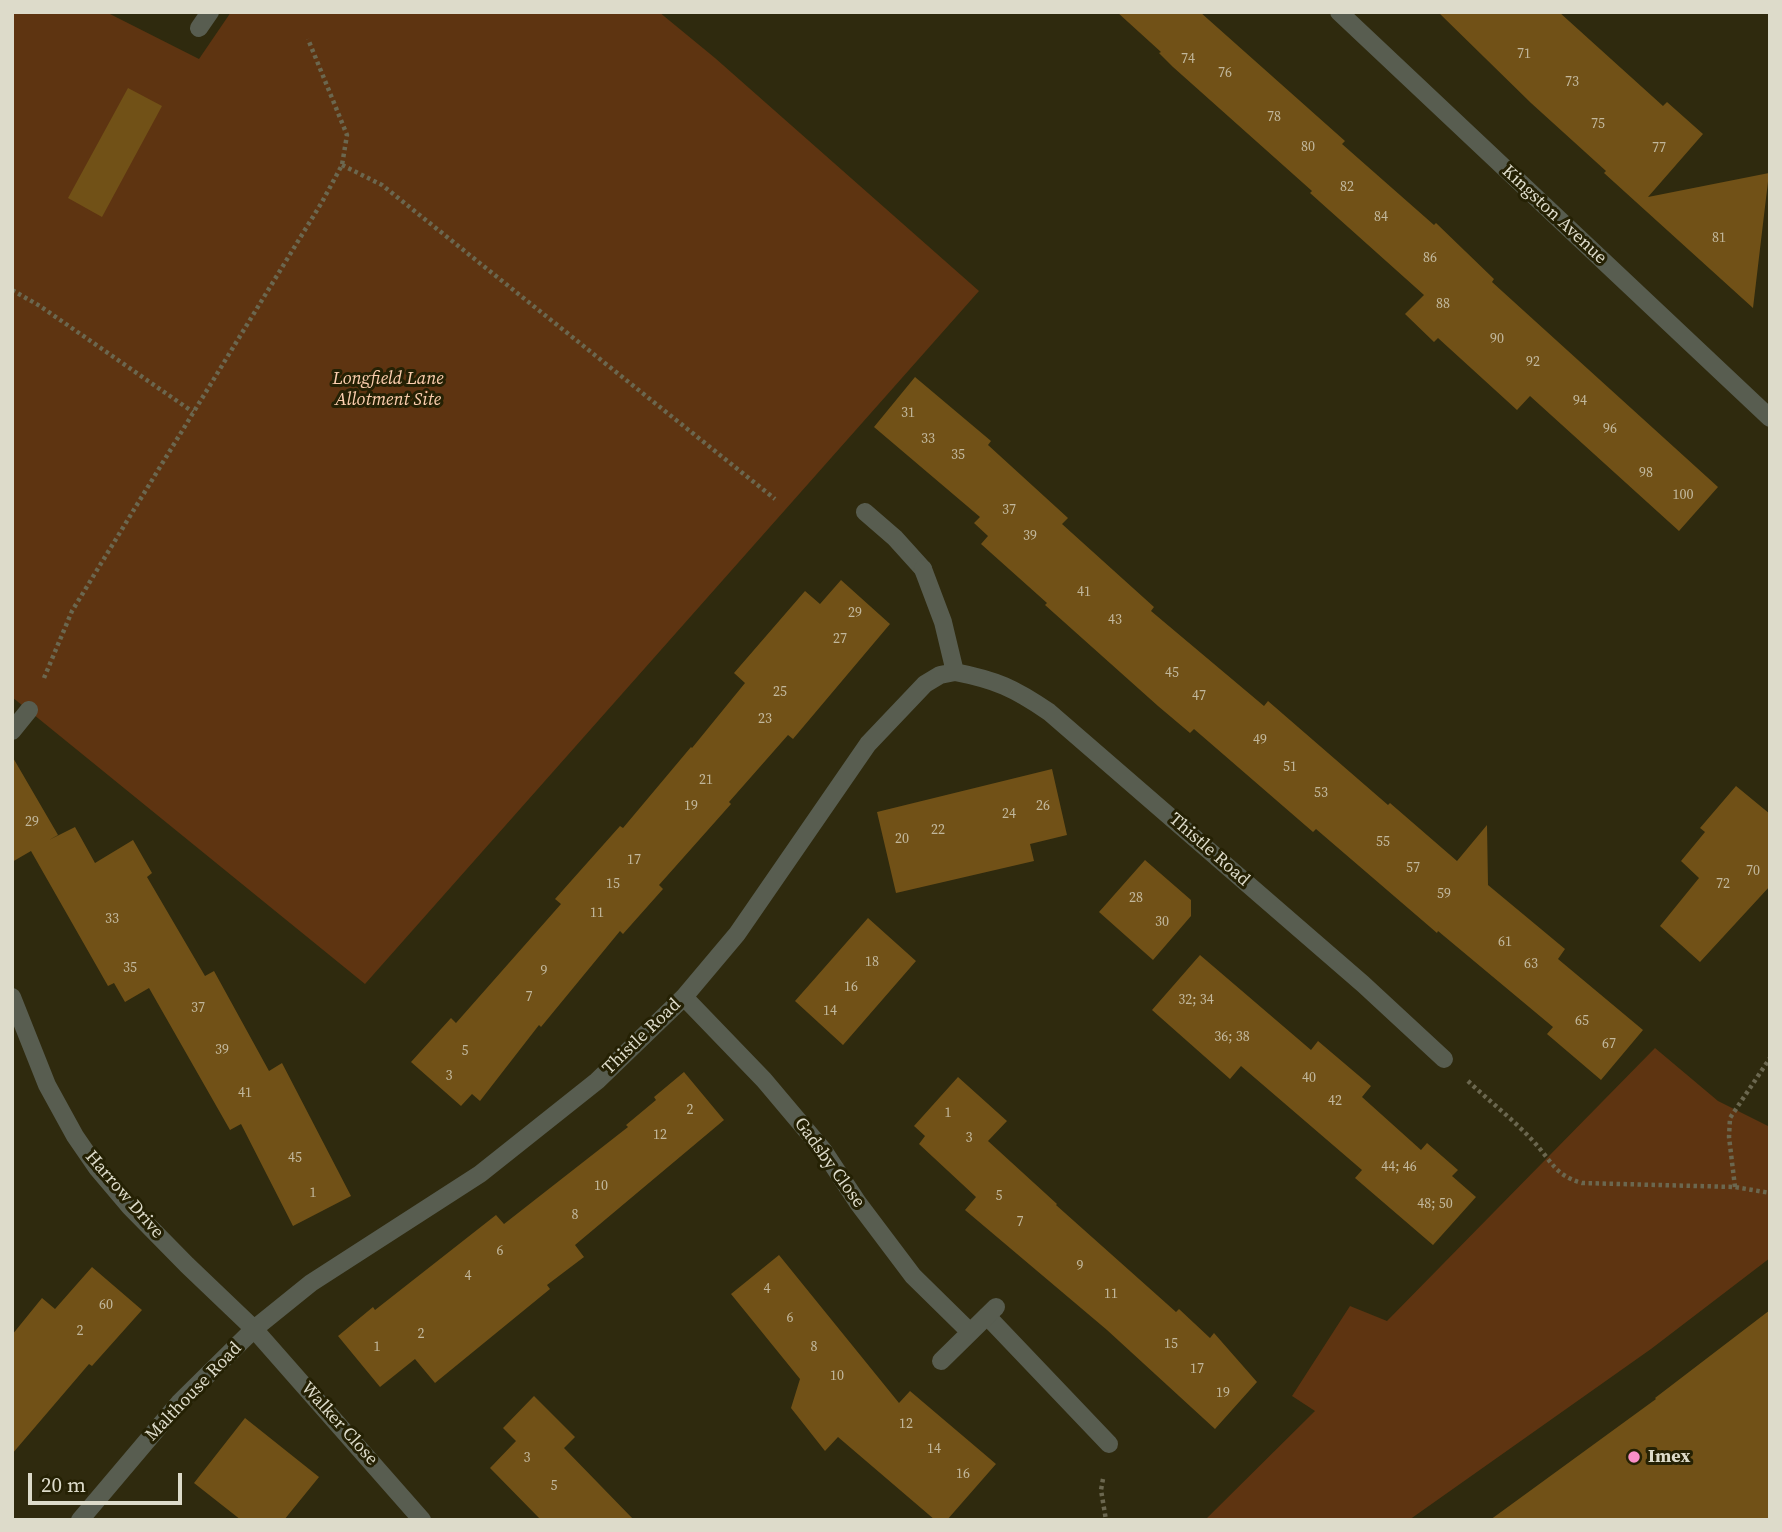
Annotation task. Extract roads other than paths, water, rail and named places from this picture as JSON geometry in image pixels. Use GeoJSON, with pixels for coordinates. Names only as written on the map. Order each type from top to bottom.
{"type":"FeatureCollection","features":[{"type":"Feature","properties":{"kind":"street"},"geometry":{"type":"LineString","coordinates":[[199,28],[210,12]]}},
{"type":"Feature","properties":{"kind":"street","name":"Kingston Avenue"},"geometry":{"type":"LineString","coordinates":[[1339,12],[1770,418]]}},
{"type":"Feature","properties":{"kind":"street"},"geometry":{"type":"LineString","coordinates":[[865,512],[895,538],[923,569],[943,622],[954,672]]}},
{"type":"Feature","properties":{"kind":"street","name":"Thistle Road"},"geometry":{"type":"LineString","coordinates":[[254,1329],[311,1283],[480,1174],[597,1081],[684,997],[737,934],[868,744],[925,684],[940,675],[954,672],[983,678],[1017,690],[1049,712],[1363,984],[1444,1059]]}},
{"type":"Feature","properties":{"kind":"street"},"geometry":{"type":"LineString","coordinates":[[12,731],[29,710]]}},
{"type":"Feature","properties":{"kind":"street","name":"Harrow Drive"},"geometry":{"type":"LineString","coordinates":[[12,997],[47,1085],[75,1136],[97,1168],[168,1246],[254,1329]]}},
{"type":"Feature","properties":{"kind":"street","name":"Gadsby Close"},"geometry":{"type":"LineString","coordinates":[[684,997],[764,1080],[823,1150],[858,1203],[913,1276],[970,1332]]}},
{"type":"Feature","properties":{"kind":"street"},"geometry":{"type":"LineString","coordinates":[[941,1361],[991,1311],[1110,1444]]}},
{"type":"Feature","properties":{"kind":"street","name":"Malthouse Road"},"geometry":{"type":"LineString","coordinates":[[80,1520],[179,1403],[254,1329]]}},
{"type":"Feature","properties":{"kind":"street","name":"Walker Close"},"geometry":{"type":"LineString","coordinates":[[254,1329],[422,1520]]}},
{"type":"Feature","properties":{"kind":"place","name":"Imex"},"geometry":{"type":"Point","coordinates":[1634,1457]}},
{"type":"Feature","properties":{"kind":"park label","name":"Longfield Lane Allotment Site"},"geometry":{"type":"Point","coordinates":[388,389]}}]}
